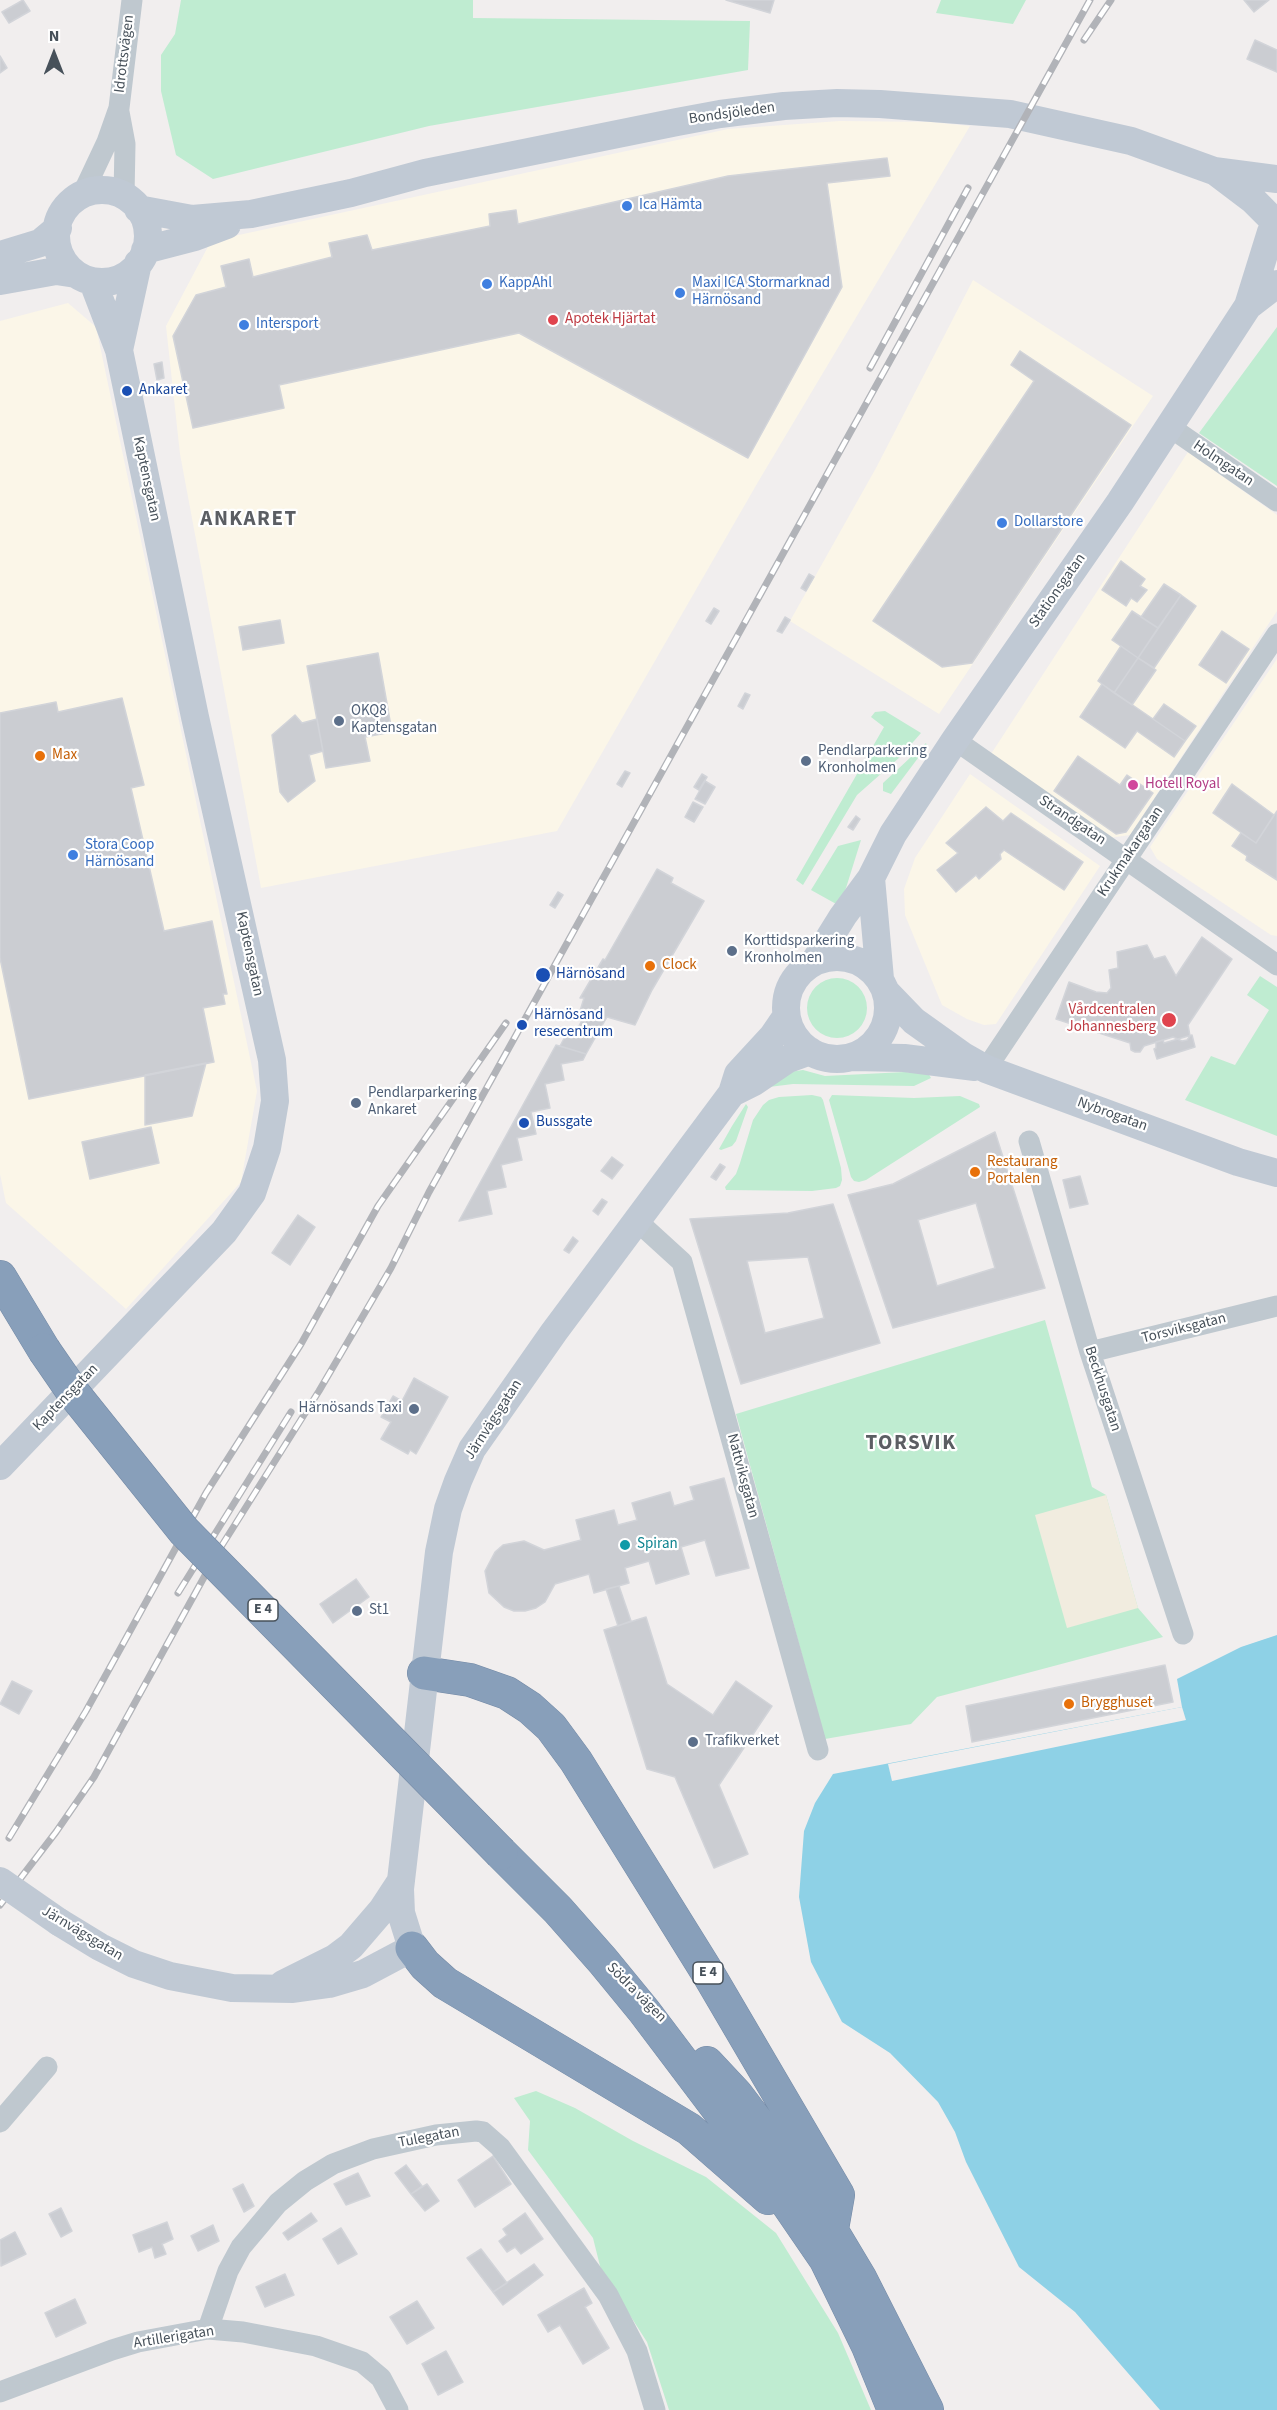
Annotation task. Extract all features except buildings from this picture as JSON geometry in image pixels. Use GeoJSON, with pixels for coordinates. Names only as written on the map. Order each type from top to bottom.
{"type":"FeatureCollection","features":[{"type":"Feature","properties":{"kind":"highway","name":"E 4"},"geometry":{"type":"LineString","coordinates":[[0,1277],[44,1350],[75,1395],[184,1531],[558,1910],[603,1961]]}},
{"type":"Feature","properties":{"kind":"highway","name":"E 4"},"geometry":{"type":"LineString","coordinates":[[424,1673],[470,1680],[507,1693],[530,1708],[551,1727],[570,1753],[709,1975],[838,2195],[832,2229]]}},
{"type":"Feature","properties":{"kind":"highway","name":"E 4"},"geometry":{"type":"LineString","coordinates":[[412,1948],[425,1965],[445,1983],[689,2129],[722,2156],[761,2194],[798,2217]]}},
{"type":"Feature","properties":{"kind":"highway","name":"Södra vägen"},"geometry":{"type":"LineString","coordinates":[[603,1961],[736,2094],[802,2181],[860,2278],[927,2410]]}},
{"type":"Feature","properties":{"kind":"highway","name":"Södra vägen"},"geometry":{"type":"LineString","coordinates":[[603,1961],[644,2011],[798,2217],[826,2260],[849,2306],[894,2410]]}},
{"type":"Feature","properties":{"kind":"main road","name":"Bondsjöleden"},"geometry":{"type":"LineString","coordinates":[[131,202],[192,219],[251,214],[351,193],[425,173],[677,122],[730,113],[827,104],[880,104],[1010,114],[1131,141],[1214,171],[1277,179]]}},
{"type":"Feature","properties":{"kind":"main road","name":"Bondsjöleden"},"geometry":{"type":"LineString","coordinates":[[1214,171],[1252,200],[1273,221]]}},
{"type":"Feature","properties":{"kind":"main road"},"geometry":{"type":"LineString","coordinates":[[0,281],[56,271],[84,278],[109,282],[120,279],[141,256],[146,232],[131,202],[102,189],[83,193],[65,209],[58,228],[61,255],[84,278]]}},
{"type":"Feature","properties":{"kind":"main road","name":"Bondsjöleden"},"geometry":{"type":"LineString","coordinates":[[141,256],[251,214]]}},
{"type":"Feature","properties":{"kind":"main road","name":"Stationsgatan"},"geometry":{"type":"LineString","coordinates":[[815,961],[843,916],[871,878],[893,834],[955,740],[1170,427],[1248,306],[1273,221]]}},
{"type":"Feature","properties":{"kind":"main road"},"geometry":{"type":"LineString","coordinates":[[0,255],[40,243],[58,228]]}},
{"type":"Feature","properties":{"kind":"main road","name":"Kaptensgatan"},"geometry":{"type":"LineString","coordinates":[[119,351],[141,256]]}},
{"type":"Feature","properties":{"kind":"main road","name":"Kaptensgatan"},"geometry":{"type":"LineString","coordinates":[[0,1466],[224,1232],[252,1193],[273,1121],[275,1085],[272,1060],[195,717],[119,351],[84,278]]}},
{"type":"Feature","properties":{"kind":"main road","name":"Stationsgatan"},"geometry":{"type":"LineString","coordinates":[[1248,306],[1277,284]]}},
{"type":"Feature","properties":{"kind":"main road"},"geometry":{"type":"LineString","coordinates":[[871,878],[883,986],[889,1009],[886,1024],[873,1044],[853,1057],[838,1059],[823,1057],[810,1051],[792,1032],[786,1017],[786,1000],[791,984],[801,970],[815,961],[844,956],[864,964],[883,986]]}},
{"type":"Feature","properties":{"kind":"main road","name":"Nybrogatan"},"geometry":{"type":"LineString","coordinates":[[883,986],[914,1021],[963,1056],[986,1069],[1238,1162],[1277,1173]]}},
{"type":"Feature","properties":{"kind":"main road","name":"Järnvägsgatan"},"geometry":{"type":"LineString","coordinates":[[0,1881],[59,1922],[134,1964],[170,1976],[232,1988],[311,1987],[347,1980],[412,1948],[401,1913],[400,1881],[424,1673],[439,1552],[448,1509],[472,1449],[554,1332],[732,1093],[738,1074],[773,1036],[786,1017]]}},
{"type":"Feature","properties":{"kind":"main road","name":"Järnvägsgatan"},"geometry":{"type":"LineString","coordinates":[[732,1093],[754,1082],[788,1059],[810,1051]]}},
{"type":"Feature","properties":{"kind":"main road","name":"Nybrogatan"},"geometry":{"type":"LineString","coordinates":[[853,1057],[904,1058],[986,1069]]}},
{"type":"Feature","properties":{"kind":"main road","name":"Nybrogatan"},"geometry":{"type":"LineString","coordinates":[[1238,1162],[1277,1190]]}},
{"type":"Feature","properties":{"kind":"main road","name":"Järnvägsgatan"},"geometry":{"type":"LineString","coordinates":[[276,1989],[290,1979],[335,1958],[351,1946],[382,1910],[400,1881]]}},
{"type":"Feature","properties":{"kind":"street","name":"Idrottsvägen"},"geometry":{"type":"LineString","coordinates":[[83,193],[107,142],[119,108],[132,0]]}},
{"type":"Feature","properties":{"kind":"street","name":"Idrottsvägen"},"geometry":{"type":"LineString","coordinates":[[119,108],[131,202]]}},
{"type":"Feature","properties":{"kind":"street","name":"Holmgatan"},"geometry":{"type":"LineString","coordinates":[[1170,427],[1277,501]]}},
{"type":"Feature","properties":{"kind":"street","name":"Krukmakargatan"},"geometry":{"type":"LineString","coordinates":[[986,1069],[1277,634]]}},
{"type":"Feature","properties":{"kind":"street","name":"Strandgatan"},"geometry":{"type":"LineString","coordinates":[[955,740],[1277,965]]}},
{"type":"Feature","properties":{"kind":"street","name":"Beckhusgatan"},"geometry":{"type":"LineString","coordinates":[[1029,1141],[1090,1352],[1183,1634]]}},
{"type":"Feature","properties":{"kind":"street","name":"Nattviksgatan"},"geometry":{"type":"LineString","coordinates":[[637,1221],[682,1263],[818,1750]]}},
{"type":"Feature","properties":{"kind":"street","name":"Torsviksgatan"},"geometry":{"type":"LineString","coordinates":[[1090,1352],[1277,1306]]}},
{"type":"Feature","properties":{"kind":"street"},"geometry":{"type":"LineString","coordinates":[[0,2122],[47,2067]]}},
{"type":"Feature","properties":{"kind":"street","name":"Tulegatan"},"geometry":{"type":"LineString","coordinates":[[208,2329],[228,2271],[241,2247],[278,2203],[305,2181],[333,2164],[373,2149],[436,2135],[483,2132],[500,2146],[608,2295],[637,2351],[655,2410]]}},
{"type":"Feature","properties":{"kind":"street","name":"Artillerigatan"},"geometry":{"type":"LineString","coordinates":[[0,2392],[111,2350],[138,2342],[208,2329],[243,2332],[316,2346],[363,2362],[381,2378],[398,2410]]}},
{"type":"Feature","properties":{"kind":"shaded area"},"geometry":{"type":"Polygon","coordinates":[[[840,121],[930,122],[970,126],[758,482],[557,831],[261,888],[180,454],[166,326],[211,241],[728,129],[840,121]]]}},
{"type":"Feature","properties":{"kind":"shaded area"},"geometry":{"type":"Polygon","coordinates":[[[973,280],[1153,396],[939,714],[790,621],[876,468],[973,280]]]}},
{"type":"Feature","properties":{"kind":"shaded area"},"geometry":{"type":"Polygon","coordinates":[[[68,303],[96,327],[257,1091],[241,1182],[126,1309],[6,1203],[0,1174],[0,321],[68,303]]]}},
{"type":"Feature","properties":{"kind":"shaded area"},"geometry":{"type":"Polygon","coordinates":[[[1188,452],[1277,515],[1277,611],[1130,835],[1109,838],[991,754],[1188,452]]]}},
{"type":"Feature","properties":{"kind":"shaded area"},"geometry":{"type":"Polygon","coordinates":[[[1277,659],[1277,936],[1271,935],[1157,859],[1150,847],[1277,659]]]}},
{"type":"Feature","properties":{"kind":"shaded area"},"geometry":{"type":"Polygon","coordinates":[[[970,774],[1100,866],[996,1024],[984,1025],[967,1019],[942,1005],[905,915],[904,889],[915,858],[970,774]]]}},
{"type":"Feature","properties":{"kind":"green space"},"geometry":{"type":"Polygon","coordinates":[[[181,0],[473,0],[473,18],[750,21],[748,70],[429,126],[213,179],[176,155],[161,91],[161,55],[175,34],[181,0]]]}},
{"type":"Feature","properties":{"kind":"green space"},"geometry":{"type":"Polygon","coordinates":[[[941,0],[1026,0],[1013,24],[936,13],[941,0]]]}},
{"type":"Feature","properties":{"kind":"green space"},"geometry":{"type":"Polygon","coordinates":[[[1277,327],[1277,486],[1199,433],[1277,327]]]}},
{"type":"Feature","properties":{"kind":"green space"},"geometry":{"type":"Polygon","coordinates":[[[885,711],[921,733],[900,757],[857,795],[803,885],[796,880],[884,727],[871,717],[875,712],[885,711]]]}},
{"type":"Feature","properties":{"kind":"green space"},"geometry":{"type":"Polygon","coordinates":[[[926,743],[927,746],[891,794],[883,791],[883,783],[926,743]]]}},
{"type":"Feature","properties":{"kind":"green space"},"geometry":{"type":"Polygon","coordinates":[[[861,840],[846,888],[838,905],[811,890],[838,846],[861,840]]]}},
{"type":"Feature","properties":{"kind":"green space"},"geometry":{"type":"Polygon","coordinates":[[[1260,976],[1277,987],[1277,1136],[1185,1100],[1211,1056],[1235,1065],[1269,1010],[1247,995],[1260,976]]]}},
{"type":"Feature","properties":{"kind":"green space"},"geometry":{"type":"Polygon","coordinates":[[[831,978],[843,978],[854,983],[862,991],[867,1008],[865,1020],[854,1033],[843,1038],[831,1038],[820,1033],[812,1025],[807,1014],[807,1002],[812,991],[820,983],[831,978]]]}},
{"type":"Feature","properties":{"kind":"green space"},"geometry":{"type":"Polygon","coordinates":[[[803,1070],[825,1076],[928,1073],[931,1078],[914,1086],[793,1084],[769,1087],[789,1072],[803,1070]]]}},
{"type":"Feature","properties":{"kind":"green space"},"geometry":{"type":"Polygon","coordinates":[[[812,1095],[821,1097],[823,1100],[841,1168],[840,1186],[812,1191],[726,1190],[725,1187],[736,1174],[753,1120],[763,1105],[779,1097],[812,1095]]]}},
{"type":"Feature","properties":{"kind":"green space"},"geometry":{"type":"Polygon","coordinates":[[[832,1095],[914,1098],[960,1096],[979,1104],[980,1107],[866,1180],[859,1182],[854,1181],[851,1177],[829,1100],[832,1095]]]}},
{"type":"Feature","properties":{"kind":"green space"},"geometry":{"type":"Polygon","coordinates":[[[746,1104],[748,1107],[736,1141],[732,1146],[719,1149],[732,1126],[746,1104]]]}},
{"type":"Feature","properties":{"kind":"green space"},"geometry":{"type":"Polygon","coordinates":[[[1045,1320],[1092,1487],[1106,1495],[1138,1608],[1163,1637],[937,1697],[911,1724],[825,1739],[736,1414],[1045,1320]]]}},
{"type":"Feature","properties":{"kind":"green space"},"geometry":{"type":"Polygon","coordinates":[[[536,2091],[575,2108],[633,2141],[706,2177],[776,2233],[838,2333],[871,2410],[669,2410],[647,2342],[601,2270],[593,2238],[528,2150],[530,2121],[514,2098],[536,2091]]]}},
{"type":"Feature","properties":{"kind":"sand"},"geometry":{"type":"Polygon","coordinates":[[[1106,1495],[1138,1608],[1067,1628],[1035,1515],[1106,1495]]]}},
{"type":"Feature","properties":{"kind":"water"},"geometry":{"type":"Polygon","coordinates":[[[1277,1635],[1277,2410],[1160,2410],[1075,2312],[1019,2267],[966,2162],[955,2132],[938,2102],[890,2053],[842,2022],[811,1962],[799,1897],[804,1831],[815,1803],[833,1774],[1182,1707],[1177,1679],[1241,1647],[1277,1635]]]}},
{"type":"Feature","properties":{"kind":"pier"},"geometry":{"type":"Polygon","coordinates":[[[1182,1707],[1186,1720],[892,1781],[888,1764],[1182,1707]]]}},
{"type":"Feature","properties":{"kind":"railway"},"geometry":{"type":"LineString","coordinates":[[0,1905],[56,1832],[94,1777],[219,1550],[319,1391],[391,1268],[429,1192],[1090,0]]}},
{"type":"Feature","properties":{"kind":"railway"},"geometry":{"type":"LineString","coordinates":[[1084,40],[1111,0]]}},
{"type":"Feature","properties":{"kind":"railway"},"geometry":{"type":"LineString","coordinates":[[870,368],[968,188]]}},
{"type":"Feature","properties":{"kind":"railway"},"geometry":{"type":"LineString","coordinates":[[9,1838],[86,1711],[206,1493],[301,1344],[378,1206],[506,1023]]}},
{"type":"Feature","properties":{"kind":"railway"},"geometry":{"type":"LineString","coordinates":[[178,1593],[291,1412]]}},
{"type":"Feature","properties":{"kind":"place","name":"Ica Hämta"},"geometry":{"type":"Point","coordinates":[627,206]}},
{"type":"Feature","properties":{"kind":"place","name":"KappAhl"},"geometry":{"type":"Point","coordinates":[487,284]}},
{"type":"Feature","properties":{"kind":"place","name":"Maxi ICA Stormarknad Härnösand"},"geometry":{"type":"Point","coordinates":[680,293]}},
{"type":"Feature","properties":{"kind":"place","name":"Apotek Hjärtat"},"geometry":{"type":"Point","coordinates":[553,320]}},
{"type":"Feature","properties":{"kind":"place","name":"Intersport"},"geometry":{"type":"Point","coordinates":[244,325]}},
{"type":"Feature","properties":{"kind":"place","name":"Ankaret"},"geometry":{"type":"Point","coordinates":[127,391]}},
{"type":"Feature","properties":{"kind":"place","name":"Dollarstore"},"geometry":{"type":"Point","coordinates":[1002,523]}},
{"type":"Feature","properties":{"kind":"place","name":"OKQ8 Kaptensgatan"},"geometry":{"type":"Point","coordinates":[339,721]}},
{"type":"Feature","properties":{"kind":"place","name":"Max"},"geometry":{"type":"Point","coordinates":[40,756]}},
{"type":"Feature","properties":{"kind":"place","name":"Pendlarparkering Kronholmen"},"geometry":{"type":"Point","coordinates":[806,761]}},
{"type":"Feature","properties":{"kind":"place","name":"Hotell Royal"},"geometry":{"type":"Point","coordinates":[1133,785]}},
{"type":"Feature","properties":{"kind":"place","name":"Stora Coop Härnösand"},"geometry":{"type":"Point","coordinates":[73,855]}},
{"type":"Feature","properties":{"kind":"place","name":"Korttidsparkering Kronholmen"},"geometry":{"type":"Point","coordinates":[732,951]}},
{"type":"Feature","properties":{"kind":"place","name":"Clock"},"geometry":{"type":"Point","coordinates":[650,966]}},
{"type":"Feature","properties":{"kind":"place","name":"Härnösand"},"geometry":{"type":"Point","coordinates":[543,975]}},
{"type":"Feature","properties":{"kind":"place","name":"Vårdcentralen Johannesberg"},"geometry":{"type":"Point","coordinates":[1169,1020]}},
{"type":"Feature","properties":{"kind":"place","name":"Härnösand resecentrum"},"geometry":{"type":"Point","coordinates":[522,1025]}},
{"type":"Feature","properties":{"kind":"place","name":"Pendlarparkering Ankaret"},"geometry":{"type":"Point","coordinates":[356,1103]}},
{"type":"Feature","properties":{"kind":"place","name":"Bussgate"},"geometry":{"type":"Point","coordinates":[524,1123]}},
{"type":"Feature","properties":{"kind":"place","name":"Restaurang Portalen"},"geometry":{"type":"Point","coordinates":[975,1172]}},
{"type":"Feature","properties":{"kind":"place","name":"Härnösands Taxi"},"geometry":{"type":"Point","coordinates":[414,1409]}},
{"type":"Feature","properties":{"kind":"place","name":"Spiran"},"geometry":{"type":"Point","coordinates":[625,1545]}},
{"type":"Feature","properties":{"kind":"place","name":"St1"},"geometry":{"type":"Point","coordinates":[357,1611]}},
{"type":"Feature","properties":{"kind":"place","name":"Brygghuset"},"geometry":{"type":"Point","coordinates":[1069,1704]}},
{"type":"Feature","properties":{"kind":"place","name":"Trafikverket"},"geometry":{"type":"Point","coordinates":[693,1742]}},
{"type":"Feature","properties":{"kind":"district","name":"ANKARET"},"geometry":{"type":"Point","coordinates":[249,520]}},
{"type":"Feature","properties":{"kind":"district","name":"TORSVIK"},"geometry":{"type":"Point","coordinates":[911,1444]}}]}
